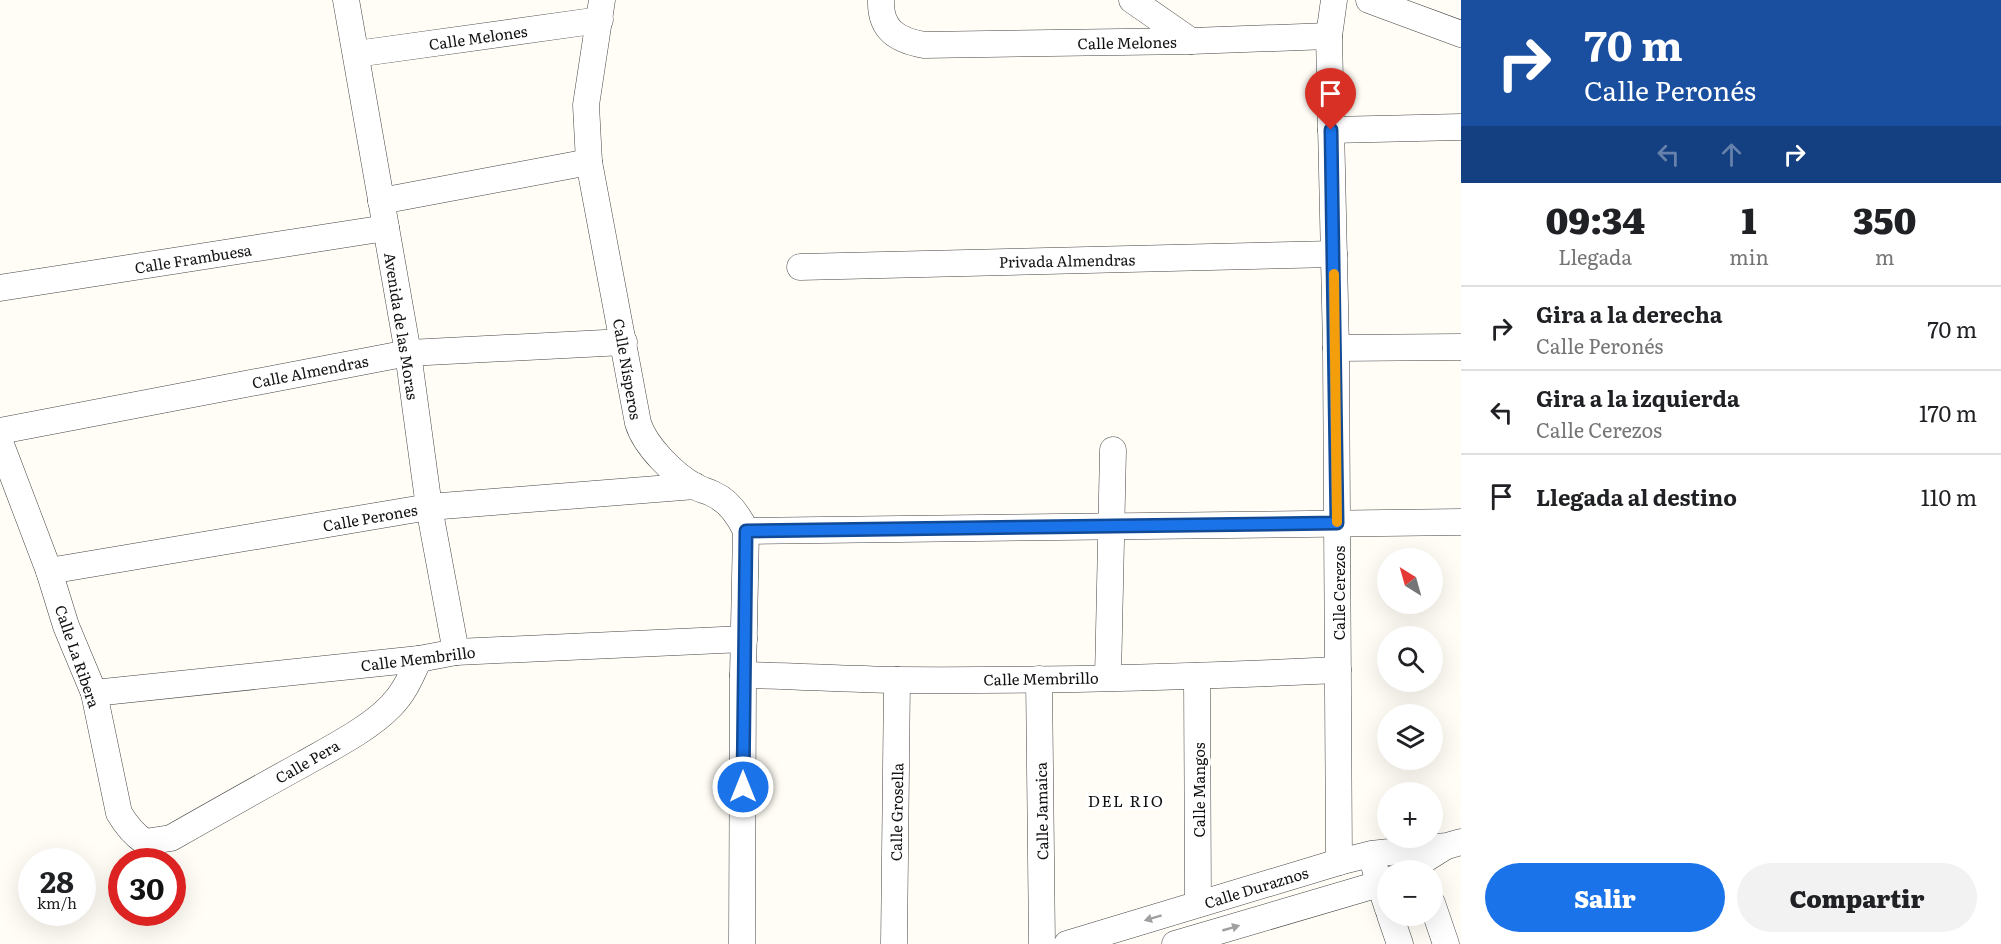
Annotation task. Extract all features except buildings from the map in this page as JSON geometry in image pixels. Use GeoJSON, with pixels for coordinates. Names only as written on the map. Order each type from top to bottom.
{"type":"FeatureCollection","features":[{"type":"Feature","properties":{"kind":"street","name":"Avenida de las Moras"},"geometry":{"type":"LineString","coordinates":[[346,0],[408,353],[429,507],[456,652]]}},
{"type":"Feature","properties":{"kind":"street","name":"Calle Melones"},"geometry":{"type":"LineString","coordinates":[[881,0],[883,18],[891,32],[897,38],[909,43],[924,45],[1191,41],[1329,36]]}},
{"type":"Feature","properties":{"kind":"street"},"geometry":{"type":"LineString","coordinates":[[1132,0],[1191,41]]}},
{"type":"Feature","properties":{"kind":"street","name":"Calle Cerezos"},"geometry":{"type":"LineString","coordinates":[[1334,0],[1329,36],[1336,348],[1340,862]]}},
{"type":"Feature","properties":{"kind":"street"},"geometry":{"type":"LineString","coordinates":[[1369,0],[1461,34]]}},
{"type":"Feature","properties":{"kind":"street","name":"Calle Melones"},"geometry":{"type":"LineString","coordinates":[[356,54],[601,10]]}},
{"type":"Feature","properties":{"kind":"street","name":"Calle Nísperos"},"geometry":{"type":"LineString","coordinates":[[601,10],[586,105],[589,162],[641,435],[661,459],[694,486],[715,494],[723,501],[740,518],[746,531]]}},
{"type":"Feature","properties":{"kind":"street"},"geometry":{"type":"LineString","coordinates":[[1331,130],[1461,127]]}},
{"type":"Feature","properties":{"kind":"street"},"geometry":{"type":"LineString","coordinates":[[381,201],[589,162]]}},
{"type":"Feature","properties":{"kind":"street","name":"Calle Frambuesa"},"geometry":{"type":"LineString","coordinates":[[0,288],[386,228]]}},
{"type":"Feature","properties":{"kind":"street","name":"Privada Almendras"},"geometry":{"type":"LineString","coordinates":[[800,267],[1334,254]]}},
{"type":"Feature","properties":{"kind":"street","name":"Calle Almendras"},"geometry":{"type":"LineString","coordinates":[[0,431],[408,353],[624,342]]}},
{"type":"Feature","properties":{"kind":"street"},"geometry":{"type":"LineString","coordinates":[[1336,348],[1461,347]]}},
{"type":"Feature","properties":{"kind":"street","name":"Calle La Ribera"},"geometry":{"type":"LineString","coordinates":[[0,442],[49,571],[66,626],[94,693],[119,813],[135,835],[146,842],[171,838]]}},
{"type":"Feature","properties":{"kind":"street"},"geometry":{"type":"LineString","coordinates":[[1108,677],[1113,450]]}},
{"type":"Feature","properties":{"kind":"street","name":"Calle Perones"},"geometry":{"type":"LineString","coordinates":[[49,571],[429,507],[694,486]]}},
{"type":"Feature","properties":{"kind":"street"},"geometry":{"type":"LineString","coordinates":[[742,944],[746,531],[1461,522]]}},
{"type":"Feature","properties":{"kind":"street","name":"Calle Membrillo"},"geometry":{"type":"LineString","coordinates":[[94,693],[456,652],[744,639]]}},
{"type":"Feature","properties":{"kind":"street","name":"Calle Pera"},"geometry":{"type":"LineString","coordinates":[[171,838],[322,753],[389,709],[408,685],[419,658]]}},
{"type":"Feature","properties":{"kind":"street","name":"Calle Membrillo"},"geometry":{"type":"LineString","coordinates":[[743,675],[897,680],[1039,679],[1338,670]]}},
{"type":"Feature","properties":{"kind":"street","name":"Calle Mangos"},"geometry":{"type":"LineString","coordinates":[[1197,676],[1198,904]]}},
{"type":"Feature","properties":{"kind":"street","name":"Calle Jamaica"},"geometry":{"type":"LineString","coordinates":[[1039,679],[1042,944]]}},
{"type":"Feature","properties":{"kind":"street","name":"Calle Grosella"},"geometry":{"type":"LineString","coordinates":[[894,944],[897,680]]}},
{"type":"Feature","properties":{"kind":"street","name":"Calle Duraznos"},"geometry":{"type":"LineString","coordinates":[[1421,860],[1454,844]]}},
{"type":"Feature","properties":{"kind":"street"},"geometry":{"type":"LineString","coordinates":[[1371,854],[1377,868]]}},
{"type":"Feature","properties":{"kind":"street","name":"Calle Duraznos"},"geometry":{"type":"LineString","coordinates":[[1067,944],[1371,854],[1400,860]]}},
{"type":"Feature","properties":{"kind":"street","name":"Calle Duraznos"},"geometry":{"type":"LineString","coordinates":[[1175,944],[1377,884]]}},
{"type":"Feature","properties":{"kind":"street"},"geometry":{"type":"LineString","coordinates":[[1394,926],[1400,944]]}},
{"type":"Feature","properties":{"kind":"street"},"geometry":{"type":"LineString","coordinates":[[1440,926],[1446,944]]}},
{"type":"Feature","properties":{"kind":"slow traffic"},"geometry":{"type":"LineString","coordinates":[[1334,274],[1337,522]]}},
{"type":"Feature","properties":{"kind":"district","name":"DEL RIO"},"geometry":{"type":"Point","coordinates":[1126,800]}},
{"type":"Feature","properties":{"kind":"route"},"geometry":{"type":"LineString","coordinates":[[743,787],[746,531],[1337,523],[1331,130]]}}]}
